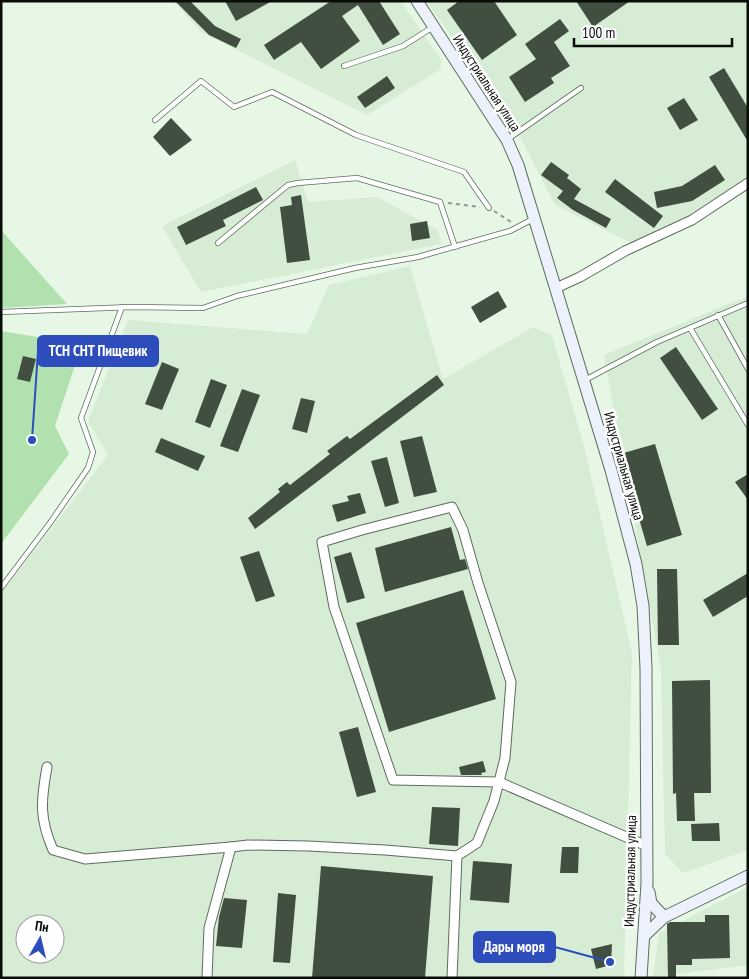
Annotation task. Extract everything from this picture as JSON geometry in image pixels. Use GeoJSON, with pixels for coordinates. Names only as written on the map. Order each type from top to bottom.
{"type":"FeatureCollection","features":[{"type":"Feature","properties":{"kind":"main road","name":"Индустриальная улица"},"geometry":{"type":"LineString","coordinates":[[417,1],[506,140],[518,165],[611,470],[634,554],[643,606],[646,668],[647,883],[640,978]]}},
{"type":"Feature","properties":{"kind":"main road"},"geometry":{"type":"LineString","coordinates":[[644,936],[664,917],[748,876]]}},
{"type":"Feature","properties":{"kind":"main road"},"geometry":{"type":"LineString","coordinates":[[647,883],[651,903],[664,917]]}},
{"type":"Feature","properties":{"kind":"street"},"geometry":{"type":"LineString","coordinates":[[556,288],[580,278],[625,251],[692,220],[748,183]]}},
{"type":"Feature","properties":{"kind":"street"},"geometry":{"type":"LineString","coordinates":[[47,767],[42,796],[44,829],[53,850],[84,859],[231,848],[248,845],[385,850],[457,856],[476,843],[494,801],[499,782],[505,758],[511,682],[478,583],[463,530],[452,507],[322,542],[334,607],[393,780],[499,782],[646,846]]}},
{"type":"Feature","properties":{"kind":"street"},"geometry":{"type":"LineString","coordinates":[[207,978],[209,928],[231,848]]}},
{"type":"Feature","properties":{"kind":"street"},"geometry":{"type":"LineString","coordinates":[[452,978],[457,856]]}},
{"type":"Feature","properties":{"kind":"lane"},"geometry":{"type":"LineString","coordinates":[[344,66],[403,46],[434,27]]}},
{"type":"Feature","properties":{"kind":"lane"},"geometry":{"type":"LineString","coordinates":[[154,120],[201,81],[234,107],[272,92],[356,135],[464,172],[489,208]]}},
{"type":"Feature","properties":{"kind":"lane"},"geometry":{"type":"LineString","coordinates":[[506,140],[581,88]]}},
{"type":"Feature","properties":{"kind":"lane"},"geometry":{"type":"LineString","coordinates":[[218,243],[288,185],[357,178],[440,202],[455,247]]}},
{"type":"Feature","properties":{"kind":"lane"},"geometry":{"type":"LineString","coordinates":[[1,312],[122,307],[203,308],[237,296],[355,268],[418,257],[455,247],[510,231],[534,218]]}},
{"type":"Feature","properties":{"kind":"lane"},"geometry":{"type":"LineString","coordinates":[[583,381],[657,342],[748,303]]}},
{"type":"Feature","properties":{"kind":"lane"},"geometry":{"type":"LineString","coordinates":[[1,588],[50,523],[88,468],[93,452],[81,418],[122,307]]}},
{"type":"Feature","properties":{"kind":"lane"},"geometry":{"type":"LineString","coordinates":[[718,316],[748,369]]}},
{"type":"Feature","properties":{"kind":"lane"},"geometry":{"type":"LineString","coordinates":[[690,328],[748,425]]}},
{"type":"Feature","properties":{"kind":"shaded area"},"geometry":{"type":"Polygon","coordinates":[[[173,1],[401,1],[441,60],[441,69],[367,115],[201,32],[173,1]]]}},
{"type":"Feature","properties":{"kind":"shaded area"},"geometry":{"type":"Polygon","coordinates":[[[426,1],[748,1],[748,178],[691,216],[631,243],[555,205],[512,121],[426,1]]]}},
{"type":"Feature","properties":{"kind":"shaded area"},"geometry":{"type":"Polygon","coordinates":[[[295,160],[308,202],[377,197],[438,230],[442,244],[201,292],[162,226],[295,160]]]}},
{"type":"Feature","properties":{"kind":"shaded area"},"geometry":{"type":"Polygon","coordinates":[[[410,266],[443,379],[533,327],[552,336],[584,446],[632,653],[624,978],[1,978],[1,594],[108,455],[88,421],[128,320],[307,334],[329,285],[410,266]]]}},
{"type":"Feature","properties":{"kind":"shaded area"},"geometry":{"type":"Polygon","coordinates":[[[748,296],[748,850],[683,873],[665,854],[661,670],[604,355],[748,296]]]}},
{"type":"Feature","properties":{"kind":"shaded area"},"geometry":{"type":"Polygon","coordinates":[[[748,887],[748,965],[653,977],[659,933],[748,887]]]}},
{"type":"Feature","properties":{"kind":"green space"},"geometry":{"type":"Polygon","coordinates":[[[1,230],[67,304],[1,308],[1,230]]]}},
{"type":"Feature","properties":{"kind":"green space"},"geometry":{"type":"Polygon","coordinates":[[[1,331],[82,344],[55,426],[69,454],[1,544],[1,331]]]}},
{"type":"Feature","properties":{"kind":"building"},"geometry":{"type":"Polygon","coordinates":[[[175,1],[190,1],[215,26],[241,39],[236,48],[209,35],[175,1]]]}},
{"type":"Feature","properties":{"kind":"building"},"geometry":{"type":"Polygon","coordinates":[[[225,1],[272,1],[236,21],[225,1]]]}},
{"type":"Feature","properties":{"kind":"building"},"geometry":{"type":"Polygon","coordinates":[[[331,1],[379,1],[400,34],[383,45],[358,5],[342,16],[360,41],[321,69],[301,42],[274,60],[264,45],[331,1]]]}},
{"type":"Feature","properties":{"kind":"building"},"geometry":{"type":"Polygon","coordinates":[[[459,1],[494,1],[517,35],[482,60],[447,10],[459,1]]]}},
{"type":"Feature","properties":{"kind":"building"},"geometry":{"type":"Polygon","coordinates":[[[576,1],[630,1],[593,27],[576,1]]]}},
{"type":"Feature","properties":{"kind":"building"},"geometry":{"type":"Polygon","coordinates":[[[560,19],[569,31],[554,42],[570,66],[551,78],[554,83],[525,102],[509,77],[536,59],[525,44],[560,19]]]}},
{"type":"Feature","properties":{"kind":"building"},"geometry":{"type":"Polygon","coordinates":[[[724,68],[748,108],[748,142],[709,77],[724,68]]]}},
{"type":"Feature","properties":{"kind":"building"},"geometry":{"type":"Polygon","coordinates":[[[387,76],[395,88],[365,108],[357,97],[387,76]]]}},
{"type":"Feature","properties":{"kind":"building"},"geometry":{"type":"Polygon","coordinates":[[[684,98],[698,120],[680,130],[667,108],[684,98]]]}},
{"type":"Feature","properties":{"kind":"building"},"geometry":{"type":"Polygon","coordinates":[[[171,118],[192,140],[170,156],[153,137],[171,118]]]}},
{"type":"Feature","properties":{"kind":"building"},"geometry":{"type":"Polygon","coordinates":[[[551,162],[569,175],[567,178],[581,189],[574,199],[611,219],[606,228],[573,210],[557,198],[563,191],[541,175],[551,162]]]}},
{"type":"Feature","properties":{"kind":"building"},"geometry":{"type":"Polygon","coordinates":[[[715,165],[725,180],[692,201],[657,208],[654,192],[682,186],[715,165]]]}},
{"type":"Feature","properties":{"kind":"building"},"geometry":{"type":"Polygon","coordinates":[[[615,179],[663,216],[654,228],[605,192],[615,179]]]}},
{"type":"Feature","properties":{"kind":"building"},"geometry":{"type":"Polygon","coordinates":[[[256,187],[263,200],[223,220],[226,226],[186,245],[177,227],[256,187]]]}},
{"type":"Feature","properties":{"kind":"building"},"geometry":{"type":"Polygon","coordinates":[[[301,195],[310,260],[287,263],[280,207],[292,205],[291,197],[301,195]]]}},
{"type":"Feature","properties":{"kind":"building"},"geometry":{"type":"Polygon","coordinates":[[[427,221],[430,238],[412,241],[410,224],[427,221]]]}},
{"type":"Feature","properties":{"kind":"building"},"geometry":{"type":"Polygon","coordinates":[[[498,291],[507,307],[480,323],[471,307],[498,291]]]}},
{"type":"Feature","properties":{"kind":"building"},"geometry":{"type":"Polygon","coordinates":[[[44,335],[60,338],[57,356],[41,353],[44,335]]]}},
{"type":"Feature","properties":{"kind":"building"},"geometry":{"type":"Polygon","coordinates":[[[676,347],[718,409],[702,420],[660,358],[676,347]]]}},
{"type":"Feature","properties":{"kind":"building"},"geometry":{"type":"Polygon","coordinates":[[[23,356],[36,359],[30,382],[17,379],[23,356]]]}},
{"type":"Feature","properties":{"kind":"building"},"geometry":{"type":"Polygon","coordinates":[[[162,362],[179,369],[162,410],[145,404],[162,362]]]}},
{"type":"Feature","properties":{"kind":"building"},"geometry":{"type":"Polygon","coordinates":[[[437,375],[444,385],[255,529],[248,518],[280,492],[278,489],[287,482],[290,485],[330,454],[327,451],[347,436],[350,439],[437,375]]]}},
{"type":"Feature","properties":{"kind":"building"},"geometry":{"type":"Polygon","coordinates":[[[211,379],[227,385],[210,428],[195,422],[211,379]]]}},
{"type":"Feature","properties":{"kind":"building"},"geometry":{"type":"Polygon","coordinates":[[[242,389],[260,395],[238,452],[220,446],[242,389]]]}},
{"type":"Feature","properties":{"kind":"building"},"geometry":{"type":"Polygon","coordinates":[[[301,398],[315,401],[307,433],[292,429],[301,398]]]}},
{"type":"Feature","properties":{"kind":"building"},"geometry":{"type":"Polygon","coordinates":[[[422,436],[437,492],[414,497],[400,441],[422,436]]]}},
{"type":"Feature","properties":{"kind":"building"},"geometry":{"type":"Polygon","coordinates":[[[161,438],[205,456],[198,471],[155,452],[161,438]]]}},
{"type":"Feature","properties":{"kind":"building"},"geometry":{"type":"Polygon","coordinates":[[[655,444],[682,535],[647,546],[620,454],[655,444]]]}},
{"type":"Feature","properties":{"kind":"building"},"geometry":{"type":"Polygon","coordinates":[[[387,457],[399,503],[385,507],[371,461],[387,457]]]}},
{"type":"Feature","properties":{"kind":"building"},"geometry":{"type":"Polygon","coordinates":[[[748,474],[748,500],[735,482],[748,474]]]}},
{"type":"Feature","properties":{"kind":"building"},"geometry":{"type":"Polygon","coordinates":[[[360,493],[366,513],[337,522],[332,505],[349,501],[347,496],[360,493]]]}},
{"type":"Feature","properties":{"kind":"building"},"geometry":{"type":"Polygon","coordinates":[[[451,527],[460,560],[465,559],[468,569],[385,592],[375,548],[451,527]]]}},
{"type":"Feature","properties":{"kind":"building"},"geometry":{"type":"Polygon","coordinates":[[[259,551],[275,596],[256,602],[240,557],[259,551]]]}},
{"type":"Feature","properties":{"kind":"building"},"geometry":{"type":"Polygon","coordinates":[[[351,552],[365,598],[347,603],[334,557],[351,552]]]}},
{"type":"Feature","properties":{"kind":"building"},"geometry":{"type":"Polygon","coordinates":[[[657,569],[677,569],[679,645],[658,645],[657,569]]]}},
{"type":"Feature","properties":{"kind":"building"},"geometry":{"type":"Polygon","coordinates":[[[748,573],[748,596],[713,617],[703,600],[748,573]]]}},
{"type":"Feature","properties":{"kind":"building"},"geometry":{"type":"Polygon","coordinates":[[[463,590],[496,699],[389,732],[356,623],[463,590]]]}},
{"type":"Feature","properties":{"kind":"building"},"geometry":{"type":"Polygon","coordinates":[[[710,680],[711,793],[694,793],[695,821],[677,821],[676,793],[673,794],[672,681],[710,680]]]}},
{"type":"Feature","properties":{"kind":"building"},"geometry":{"type":"Polygon","coordinates":[[[358,727],[376,792],[357,797],[339,732],[358,727]]]}},
{"type":"Feature","properties":{"kind":"building"},"geometry":{"type":"Polygon","coordinates":[[[483,761],[486,772],[481,773],[482,775],[461,775],[459,767],[483,761]]]}},
{"type":"Feature","properties":{"kind":"building"},"geometry":{"type":"Polygon","coordinates":[[[432,807],[460,808],[458,846],[429,844],[432,807]]]}},
{"type":"Feature","properties":{"kind":"building"},"geometry":{"type":"Polygon","coordinates":[[[719,823],[720,841],[692,841],[691,824],[719,823]]]}},
{"type":"Feature","properties":{"kind":"building"},"geometry":{"type":"Polygon","coordinates":[[[562,847],[579,847],[578,873],[560,873],[562,847]]]}},
{"type":"Feature","properties":{"kind":"building"},"geometry":{"type":"Polygon","coordinates":[[[473,861],[512,864],[509,903],[470,900],[473,861]]]}},
{"type":"Feature","properties":{"kind":"building"},"geometry":{"type":"Polygon","coordinates":[[[321,866],[433,876],[425,978],[312,978],[321,866]]]}},
{"type":"Feature","properties":{"kind":"building"},"geometry":{"type":"Polygon","coordinates":[[[278,893],[296,895],[290,963],[273,962],[278,893]]]}},
{"type":"Feature","properties":{"kind":"building"},"geometry":{"type":"Polygon","coordinates":[[[224,898],[247,900],[242,948],[216,946],[219,917],[224,898]]]}},
{"type":"Feature","properties":{"kind":"building"},"geometry":{"type":"Polygon","coordinates":[[[705,915],[729,915],[730,958],[692,959],[692,965],[676,965],[676,978],[668,978],[667,924],[670,922],[705,922],[705,915]]]}},
{"type":"Feature","properties":{"kind":"building"},"geometry":{"type":"Polygon","coordinates":[[[612,944],[611,965],[596,969],[591,949],[612,944]]]}},
{"type":"Feature","properties":{"kind":"place","name":"ТСН СНТ Пищевик"},"geometry":{"type":"Point","coordinates":[32,440]}},
{"type":"Feature","properties":{"kind":"place","name":"Дары моря"},"geometry":{"type":"Point","coordinates":[610,962]}}]}
